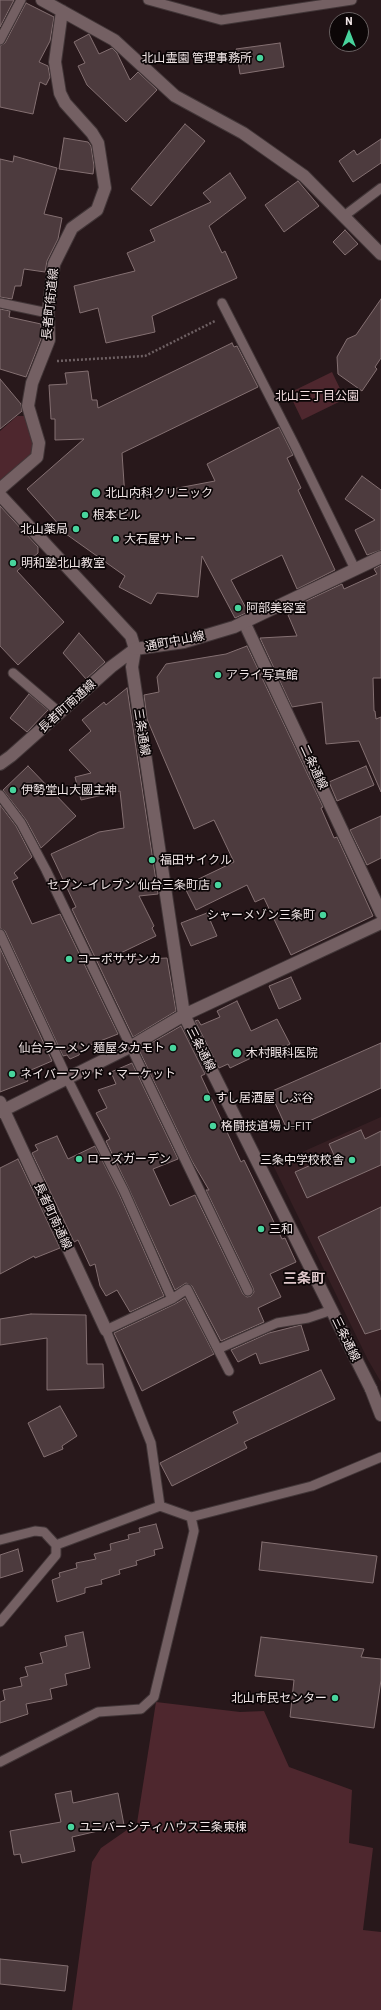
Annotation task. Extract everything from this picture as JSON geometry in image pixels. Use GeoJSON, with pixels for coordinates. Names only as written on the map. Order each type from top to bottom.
{"type":"FeatureCollection","features":[{"type":"Feature","properties":{"kind":"street"},"geometry":{"type":"LineString","coordinates":[[42,0],[114,40],[176,96],[243,133],[304,176],[381,254]]}},
{"type":"Feature","properties":{"kind":"street","name":"長者町街道線"},"geometry":{"type":"LineString","coordinates":[[0,489],[37,457],[39,442],[28,406],[32,383],[48,340],[48,313],[54,264],[72,228],[97,210],[105,188],[98,143],[92,133],[65,104],[60,93],[55,62],[62,11]]}},
{"type":"Feature","properties":{"kind":"street","name":"通町中山線"},"geometry":{"type":"LineString","coordinates":[[0,495],[131,636],[135,649],[184,642],[244,622],[381,557]]}},
{"type":"Feature","properties":{"kind":"street","name":"二条通線"},"geometry":{"type":"LineString","coordinates":[[244,622],[381,913]]}},
{"type":"Feature","properties":{"kind":"street","name":"長者町南通線"},"geometry":{"type":"LineString","coordinates":[[0,764],[11,756],[111,667],[135,649]]}},
{"type":"Feature","properties":{"kind":"street","name":"三条通線"},"geometry":{"type":"LineString","coordinates":[[135,649],[132,667],[184,1015],[371,1389],[381,1415]]}},
{"type":"Feature","properties":{"kind":"street"},"geometry":{"type":"LineString","coordinates":[[1,1108],[130,1047],[184,1015],[381,923]]}},
{"type":"Feature","properties":{"kind":"street","name":"長者町南通線"},"geometry":{"type":"LineString","coordinates":[[1,1108],[106,1330]]}},
{"type":"Feature","properties":{"kind":"lane"},"geometry":{"type":"LineString","coordinates":[[0,40],[21,0]]}},
{"type":"Feature","properties":{"kind":"lane"},"geometry":{"type":"LineString","coordinates":[[148,0],[221,20],[352,0]]}},
{"type":"Feature","properties":{"kind":"lane"},"geometry":{"type":"LineString","coordinates":[[344,216],[381,188]]}},
{"type":"Feature","properties":{"kind":"lane"},"geometry":{"type":"LineString","coordinates":[[0,303],[48,313]]}},
{"type":"Feature","properties":{"kind":"lane"},"geometry":{"type":"LineString","coordinates":[[222,303],[355,569]]}},
{"type":"Feature","properties":{"kind":"lane"},"geometry":{"type":"LineString","coordinates":[[13,673],[60,712]]}},
{"type":"Feature","properties":{"kind":"lane"},"geometry":{"type":"LineString","coordinates":[[0,795],[21,823],[42,863],[248,1291]]}},
{"type":"Feature","properties":{"kind":"lane"},"geometry":{"type":"LineString","coordinates":[[0,934],[67,1078],[124,1191],[172,1299]]}},
{"type":"Feature","properties":{"kind":"lane"},"geometry":{"type":"LineString","coordinates":[[160,1506],[151,1443],[106,1330],[172,1299],[187,1289],[229,1371]]}},
{"type":"Feature","properties":{"kind":"lane"},"geometry":{"type":"LineString","coordinates":[[218,1349],[277,1323],[313,1317],[332,1310]]}},
{"type":"Feature","properties":{"kind":"lane"},"geometry":{"type":"LineString","coordinates":[[56,1545],[160,1506],[191,1517],[312,1486],[381,1457]]}},
{"type":"Feature","properties":{"kind":"lane"},"geometry":{"type":"LineString","coordinates":[[0,1762],[98,1712],[141,1709],[154,1697],[194,1531],[191,1517]]}},
{"type":"Feature","properties":{"kind":"lane"},"geometry":{"type":"LineString","coordinates":[[0,1540],[35,1531],[44,1532],[56,1545],[56,1556],[0,1622]]}},
{"type":"Feature","properties":{"kind":"path"},"geometry":{"type":"LineString","coordinates":[[40,362],[145,356],[228,315]]}},
{"type":"Feature","properties":{"kind":"shaded area"},"geometry":{"type":"Polygon","coordinates":[[[381,1117],[381,1382],[368,1360],[273,1165],[381,1117]]]}},
{"type":"Feature","properties":{"kind":"green space","name":"北山三丁目公園"},"geometry":{"type":"Polygon","coordinates":[[[332,372],[345,399],[302,420],[289,393],[332,372]]]}},
{"type":"Feature","properties":{"kind":"green space"},"geometry":{"type":"Polygon","coordinates":[[[17,416],[26,416],[35,442],[33,455],[0,482],[0,431],[17,416]]]}},
{"type":"Feature","properties":{"kind":"green space"},"geometry":{"type":"Polygon","coordinates":[[[156,1702],[240,1712],[264,1711],[289,1767],[352,1790],[349,1843],[373,1848],[363,1930],[381,1932],[381,2010],[72,2010],[92,1862],[101,1848],[137,1823],[156,1702]]]}},
{"type":"Feature","properties":{"kind":"building"},"geometry":{"type":"Polygon","coordinates":[[[0,0],[14,0],[0,27],[0,0]]]}},
{"type":"Feature","properties":{"kind":"building"},"geometry":{"type":"Polygon","coordinates":[[[26,3],[54,17],[50,41],[39,62],[48,66],[50,77],[46,85],[40,82],[33,114],[0,107],[0,46],[5,43],[26,3]]]}},
{"type":"Feature","properties":{"kind":"building"},"geometry":{"type":"Polygon","coordinates":[[[89,34],[99,54],[112,48],[117,53],[130,80],[138,72],[157,90],[126,122],[87,85],[78,66],[85,63],[74,42],[89,34]]]}},
{"type":"Feature","properties":{"kind":"building","name":"北山霊園 管理事務所"},"geometry":{"type":"Polygon","coordinates":[[[280,43],[284,67],[240,74],[236,49],[280,43]]]}},
{"type":"Feature","properties":{"kind":"building"},"geometry":{"type":"Polygon","coordinates":[[[185,124],[205,141],[151,206],[131,189],[185,124]]]}},
{"type":"Feature","properties":{"kind":"building"},"geometry":{"type":"Polygon","coordinates":[[[64,138],[88,142],[91,146],[94,166],[93,174],[59,169],[64,138]]]}},
{"type":"Feature","properties":{"kind":"building"},"geometry":{"type":"Polygon","coordinates":[[[381,139],[381,163],[353,182],[339,161],[354,150],[357,155],[381,139]]]}},
{"type":"Feature","properties":{"kind":"building"},"geometry":{"type":"Polygon","coordinates":[[[14,156],[57,168],[44,214],[62,218],[58,239],[47,261],[45,272],[24,269],[21,286],[15,286],[12,299],[0,297],[0,159],[13,162],[14,156]]]}},
{"type":"Feature","properties":{"kind":"building"},"geometry":{"type":"Polygon","coordinates":[[[230,173],[246,198],[209,226],[222,253],[225,251],[237,278],[152,316],[155,332],[106,343],[98,308],[80,313],[74,286],[135,271],[127,253],[155,241],[150,230],[211,202],[203,193],[230,173]]]}},
{"type":"Feature","properties":{"kind":"building"},"geometry":{"type":"Polygon","coordinates":[[[298,181],[319,206],[284,232],[265,205],[298,181]]]}},
{"type":"Feature","properties":{"kind":"building"},"geometry":{"type":"Polygon","coordinates":[[[345,230],[358,244],[345,255],[333,242],[345,230]]]}},
{"type":"Feature","properties":{"kind":"building"},"geometry":{"type":"Polygon","coordinates":[[[381,299],[381,358],[375,367],[377,369],[362,391],[338,374],[337,357],[347,339],[356,335],[381,299]]]}},
{"type":"Feature","properties":{"kind":"building"},"geometry":{"type":"Polygon","coordinates":[[[0,309],[10,311],[9,317],[41,324],[41,339],[26,377],[0,369],[0,309]]]}},
{"type":"Feature","properties":{"kind":"building"},"geometry":{"type":"Polygon","coordinates":[[[232,343],[234,347],[237,346],[258,387],[122,453],[125,498],[215,481],[207,464],[279,427],[293,455],[287,458],[301,488],[298,490],[335,570],[297,589],[282,555],[231,580],[248,612],[235,618],[202,556],[198,597],[157,593],[151,604],[119,587],[125,576],[59,529],[61,527],[27,489],[84,439],[55,440],[55,419],[51,419],[49,385],[67,384],[65,373],[88,371],[92,400],[97,400],[98,408],[232,343]]]}},
{"type":"Feature","properties":{"kind":"building"},"geometry":{"type":"Polygon","coordinates":[[[0,379],[21,404],[22,411],[0,429],[0,379]]]}},
{"type":"Feature","properties":{"kind":"building"},"geometry":{"type":"Polygon","coordinates":[[[362,476],[381,490],[381,550],[367,555],[355,530],[375,520],[345,499],[362,476]]]}},
{"type":"Feature","properties":{"kind":"building"},"geometry":{"type":"Polygon","coordinates":[[[0,506],[38,547],[38,553],[17,571],[64,622],[18,665],[0,646],[0,506]]]}},
{"type":"Feature","properties":{"kind":"building"},"geometry":{"type":"Polygon","coordinates":[[[381,565],[381,678],[373,678],[374,711],[376,719],[381,717],[381,792],[359,741],[326,744],[322,702],[292,707],[260,638],[297,636],[288,615],[306,606],[304,602],[342,584],[344,589],[377,574],[374,569],[381,565]]]}},
{"type":"Feature","properties":{"kind":"building"},"geometry":{"type":"Polygon","coordinates":[[[79,633],[105,662],[86,679],[63,653],[79,633]]]}},
{"type":"Feature","properties":{"kind":"building"},"geometry":{"type":"Polygon","coordinates":[[[247,646],[323,807],[321,808],[334,838],[337,837],[373,916],[291,955],[264,898],[255,902],[247,885],[196,910],[184,886],[234,862],[214,820],[194,829],[147,719],[144,695],[159,692],[157,677],[166,664],[226,654],[247,646]]]}},
{"type":"Feature","properties":{"kind":"building"},"geometry":{"type":"Polygon","coordinates":[[[127,688],[158,894],[139,896],[154,926],[152,928],[156,936],[104,961],[167,958],[176,1011],[133,1037],[72,909],[76,907],[51,854],[99,832],[124,828],[120,791],[81,800],[75,777],[91,773],[69,750],[91,731],[82,720],[104,702],[106,705],[127,688]]]}},
{"type":"Feature","properties":{"kind":"building"},"geometry":{"type":"Polygon","coordinates":[[[29,694],[48,710],[27,732],[10,718],[29,694]]]}},
{"type":"Feature","properties":{"kind":"building"},"geometry":{"type":"Polygon","coordinates":[[[28,766],[76,816],[41,848],[26,820],[3,790],[28,766]]]}},
{"type":"Feature","properties":{"kind":"building"},"geometry":{"type":"Polygon","coordinates":[[[366,766],[374,785],[337,801],[329,782],[366,766]]]}},
{"type":"Feature","properties":{"kind":"building"},"geometry":{"type":"Polygon","coordinates":[[[0,805],[16,826],[32,857],[14,873],[18,878],[12,881],[32,924],[60,914],[118,1034],[90,1045],[90,1047],[81,1051],[79,1055],[70,1059],[67,1055],[63,1056],[5,931],[0,928],[0,805]]]}},
{"type":"Feature","properties":{"kind":"building"},"geometry":{"type":"Polygon","coordinates":[[[381,816],[381,858],[367,865],[350,830],[381,816]]]}},
{"type":"Feature","properties":{"kind":"building"},"geometry":{"type":"Polygon","coordinates":[[[207,913],[217,936],[191,946],[181,923],[207,913]]]}},
{"type":"Feature","properties":{"kind":"building"},"geometry":{"type":"Polygon","coordinates":[[[0,948],[52,1061],[24,1073],[28,1081],[0,1092],[0,948]]]}},
{"type":"Feature","properties":{"kind":"building"},"geometry":{"type":"Polygon","coordinates":[[[291,977],[301,999],[279,1009],[269,986],[291,977]]]}},
{"type":"Feature","properties":{"kind":"building"},"geometry":{"type":"Polygon","coordinates":[[[237,1001],[251,1031],[277,1019],[290,1044],[270,1054],[268,1050],[230,1068],[228,1064],[219,1068],[195,1021],[198,1020],[201,1025],[220,1017],[217,1011],[237,1001]]]}},
{"type":"Feature","properties":{"kind":"building"},"geometry":{"type":"Polygon","coordinates":[[[181,1026],[205,1074],[201,1076],[241,1162],[244,1160],[282,1239],[285,1238],[296,1262],[270,1274],[281,1297],[258,1308],[264,1322],[221,1341],[192,1286],[186,1283],[175,1290],[106,1141],[110,1139],[96,1113],[107,1108],[98,1090],[116,1084],[111,1072],[132,1063],[178,1159],[153,1169],[170,1206],[195,1195],[243,1294],[247,1297],[251,1296],[254,1292],[253,1288],[206,1190],[209,1190],[192,1161],[139,1050],[181,1026]]]}},
{"type":"Feature","properties":{"kind":"building"},"geometry":{"type":"Polygon","coordinates":[[[381,1043],[381,1088],[292,1129],[291,1125],[286,1127],[270,1092],[381,1043]]]}},
{"type":"Feature","properties":{"kind":"building","name":"三条中学校校舎"},"geometry":{"type":"Polygon","coordinates":[[[361,1130],[365,1139],[381,1131],[381,1165],[307,1198],[295,1172],[334,1155],[329,1144],[361,1130]]]}},
{"type":"Feature","properties":{"kind":"building"},"geometry":{"type":"Polygon","coordinates":[[[57,1136],[68,1159],[95,1146],[119,1194],[164,1296],[130,1312],[117,1290],[106,1296],[100,1286],[95,1264],[90,1266],[78,1240],[74,1242],[32,1153],[38,1150],[35,1145],[57,1136]]]}},
{"type":"Feature","properties":{"kind":"building"},"geometry":{"type":"Polygon","coordinates":[[[18,1159],[60,1248],[35,1258],[34,1256],[0,1274],[0,1168],[18,1159]]]}},
{"type":"Feature","properties":{"kind":"building"},"geometry":{"type":"Polygon","coordinates":[[[381,1207],[381,1329],[365,1334],[318,1237],[381,1207]]]}},
{"type":"Feature","properties":{"kind":"building"},"geometry":{"type":"Polygon","coordinates":[[[185,1298],[214,1354],[142,1391],[114,1333],[185,1298]]]}},
{"type":"Feature","properties":{"kind":"building"},"geometry":{"type":"Polygon","coordinates":[[[31,1314],[86,1315],[87,1364],[103,1364],[104,1388],[47,1390],[47,1338],[0,1345],[0,1319],[31,1314]]]}},
{"type":"Feature","properties":{"kind":"building"},"geometry":{"type":"Polygon","coordinates":[[[301,1325],[309,1350],[260,1364],[256,1353],[238,1362],[231,1350],[269,1333],[301,1325]]]}},
{"type":"Feature","properties":{"kind":"building"},"geometry":{"type":"Polygon","coordinates":[[[321,1370],[335,1399],[244,1442],[247,1448],[172,1486],[160,1463],[238,1423],[233,1412],[321,1370]]]}},
{"type":"Feature","properties":{"kind":"building"},"geometry":{"type":"Polygon","coordinates":[[[60,1406],[77,1436],[62,1446],[63,1449],[44,1457],[28,1423],[60,1406]]]}},
{"type":"Feature","properties":{"kind":"building"},"geometry":{"type":"Polygon","coordinates":[[[156,1524],[163,1548],[154,1550],[155,1555],[136,1561],[137,1565],[119,1570],[120,1574],[101,1580],[102,1584],[85,1588],[85,1593],[57,1602],[52,1580],[60,1577],[59,1573],[77,1568],[76,1563],[96,1559],[94,1554],[111,1550],[110,1544],[129,1539],[128,1535],[140,1532],[139,1528],[156,1524]]]}},
{"type":"Feature","properties":{"kind":"building"},"geometry":{"type":"Polygon","coordinates":[[[262,1542],[377,1556],[373,1583],[259,1570],[262,1542]]]}},
{"type":"Feature","properties":{"kind":"building"},"geometry":{"type":"Polygon","coordinates":[[[18,1549],[23,1571],[0,1578],[0,1555],[18,1549]]]}},
{"type":"Feature","properties":{"kind":"building"},"geometry":{"type":"Polygon","coordinates":[[[83,1632],[90,1668],[65,1674],[67,1685],[50,1689],[52,1699],[26,1704],[28,1714],[0,1723],[0,1702],[5,1700],[3,1690],[22,1686],[20,1678],[28,1676],[25,1667],[43,1663],[40,1653],[67,1646],[65,1636],[83,1632]]]}},
{"type":"Feature","properties":{"kind":"building","name":"北山市民センター"},"geometry":{"type":"Polygon","coordinates":[[[261,1637],[364,1649],[361,1657],[381,1659],[381,1680],[374,1728],[290,1717],[294,1680],[255,1676],[261,1637]]]}},
{"type":"Feature","properties":{"kind":"building","name":"ユニバーシティハウス三条東棟"},"geometry":{"type":"Polygon","coordinates":[[[71,1791],[73,1803],[118,1793],[124,1825],[72,1837],[75,1851],[22,1863],[20,1854],[14,1855],[10,1831],[61,1822],[55,1794],[71,1791]]]}},
{"type":"Feature","properties":{"kind":"building"},"geometry":{"type":"Polygon","coordinates":[[[0,1959],[68,1966],[65,1991],[0,1984],[0,1959]]]}},
{"type":"Feature","properties":{"kind":"place","name":"北山霊園 管理事務所"},"geometry":{"type":"Point","coordinates":[260,58]}},
{"type":"Feature","properties":{"kind":"place","name":"北山内科クリニック"},"geometry":{"type":"Point","coordinates":[96,493]}},
{"type":"Feature","properties":{"kind":"place","name":"根本ビル"},"geometry":{"type":"Point","coordinates":[85,515]}},
{"type":"Feature","properties":{"kind":"place","name":"北山薬局"},"geometry":{"type":"Point","coordinates":[76,529]}},
{"type":"Feature","properties":{"kind":"place","name":"大石屋サトー"},"geometry":{"type":"Point","coordinates":[116,539]}},
{"type":"Feature","properties":{"kind":"place","name":"明和塾北山教室"},"geometry":{"type":"Point","coordinates":[13,563]}},
{"type":"Feature","properties":{"kind":"place","name":"阿部美容室"},"geometry":{"type":"Point","coordinates":[238,608]}},
{"type":"Feature","properties":{"kind":"place","name":"アライ写真館"},"geometry":{"type":"Point","coordinates":[218,675]}},
{"type":"Feature","properties":{"kind":"place","name":"伊勢堂山大國主神"},"geometry":{"type":"Point","coordinates":[13,790]}},
{"type":"Feature","properties":{"kind":"place","name":"福田サイクル"},"geometry":{"type":"Point","coordinates":[152,860]}},
{"type":"Feature","properties":{"kind":"place","name":"セブン-イレブン 仙台三条町店"},"geometry":{"type":"Point","coordinates":[218,885]}},
{"type":"Feature","properties":{"kind":"place","name":"シャーメゾン三条町"},"geometry":{"type":"Point","coordinates":[323,915]}},
{"type":"Feature","properties":{"kind":"place","name":"コーポサザンカ"},"geometry":{"type":"Point","coordinates":[69,959]}},
{"type":"Feature","properties":{"kind":"place","name":"仙台ラーメン 麺屋タカモト"},"geometry":{"type":"Point","coordinates":[173,1048]}},
{"type":"Feature","properties":{"kind":"place","name":"木村眼科医院"},"geometry":{"type":"Point","coordinates":[237,1053]}},
{"type":"Feature","properties":{"kind":"place","name":"ネイバーフッド・マーケット"},"geometry":{"type":"Point","coordinates":[12,1074]}},
{"type":"Feature","properties":{"kind":"place","name":"すし居酒屋 しぶ谷"},"geometry":{"type":"Point","coordinates":[207,1098]}},
{"type":"Feature","properties":{"kind":"place","name":"格闘技道場 J-FIT"},"geometry":{"type":"Point","coordinates":[213,1126]}},
{"type":"Feature","properties":{"kind":"place","name":"ローズガーデン"},"geometry":{"type":"Point","coordinates":[79,1159]}},
{"type":"Feature","properties":{"kind":"place","name":"三条中学校校舎"},"geometry":{"type":"Point","coordinates":[352,1160]}},
{"type":"Feature","properties":{"kind":"place","name":"三和"},"geometry":{"type":"Point","coordinates":[261,1229]}},
{"type":"Feature","properties":{"kind":"place","name":"北山市民センター"},"geometry":{"type":"Point","coordinates":[335,1698]}},
{"type":"Feature","properties":{"kind":"place","name":"ユニバーシティハウス三条東棟"},"geometry":{"type":"Point","coordinates":[71,1827]}},
{"type":"Feature","properties":{"kind":"district","name":"三条町"},"geometry":{"type":"Point","coordinates":[304,1278]}}]}
